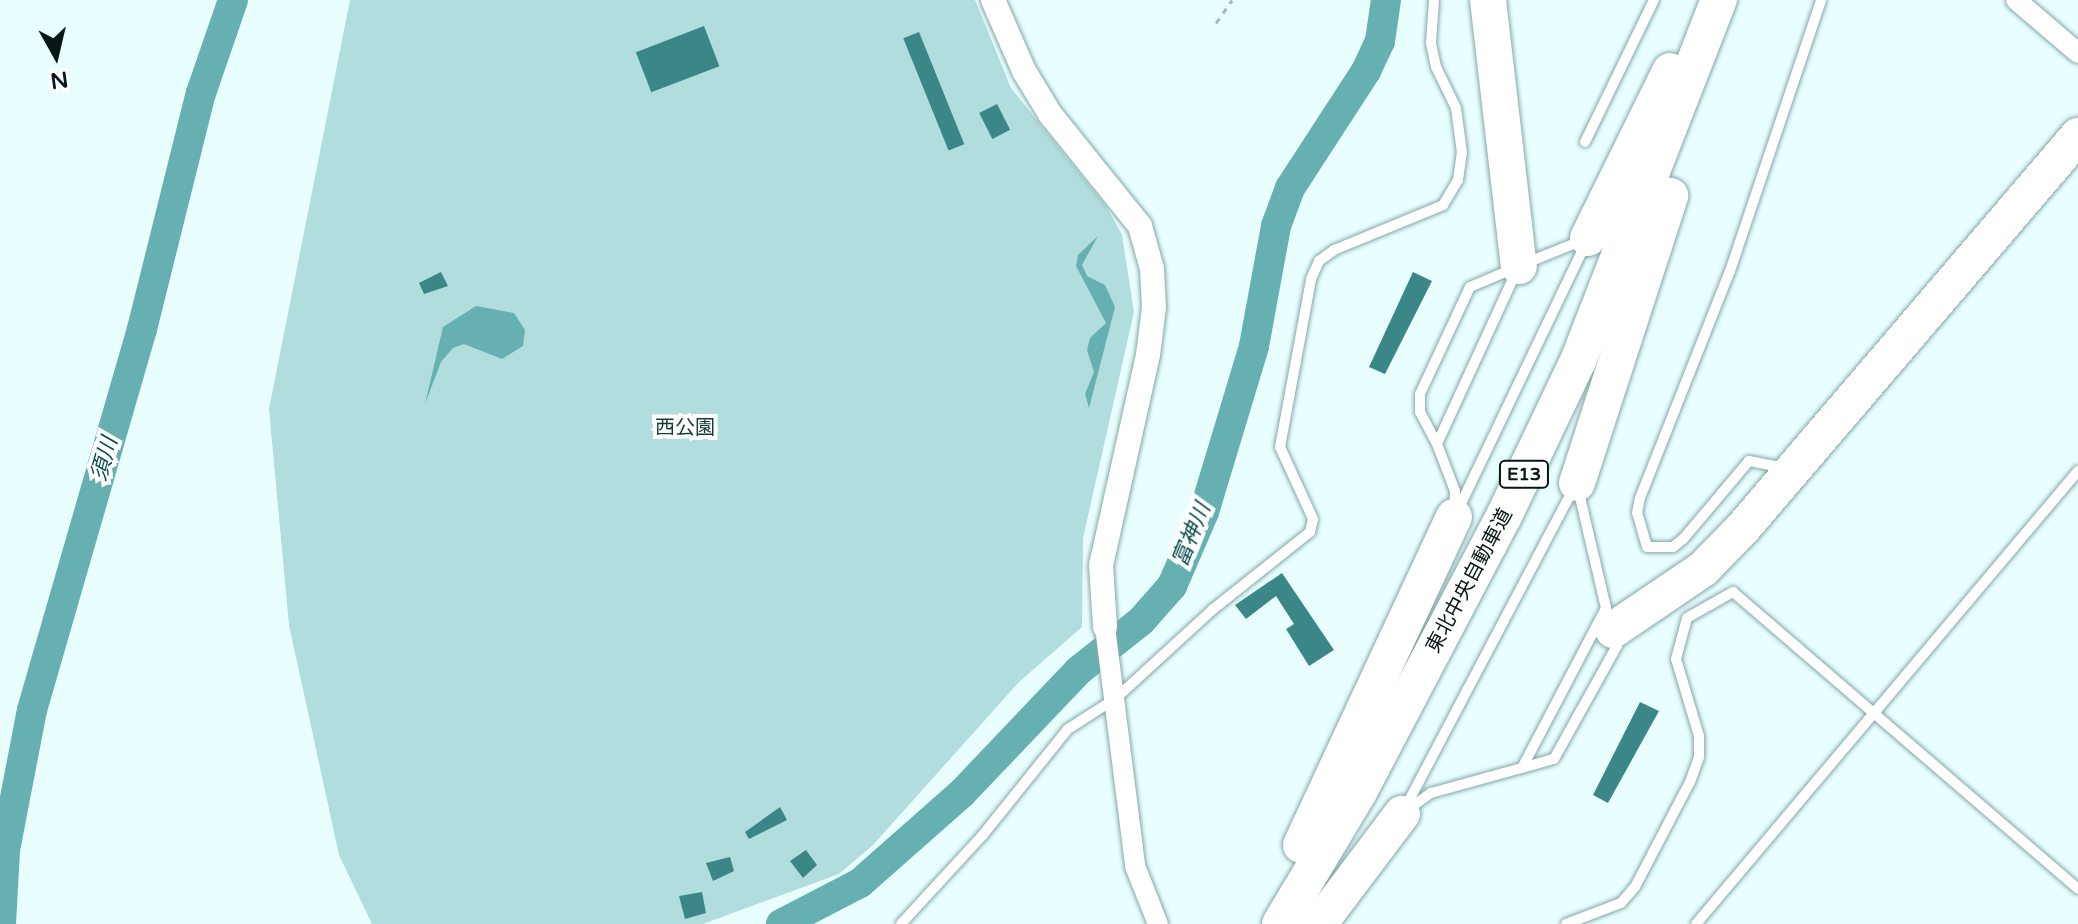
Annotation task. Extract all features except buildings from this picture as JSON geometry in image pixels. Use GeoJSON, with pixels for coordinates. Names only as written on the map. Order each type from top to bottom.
{"type":"FeatureCollection","features":[{"type":"Feature","properties":{"kind":"highway"},"geometry":{"type":"LineString","coordinates":[[1488,0],[1526,264]]}},
{"type":"Feature","properties":{"kind":"highway"},"geometry":{"type":"LineString","coordinates":[[1499,0],[1526,264]]}},
{"type":"Feature","properties":{"kind":"highway"},"geometry":{"type":"LineString","coordinates":[[1588,238],[1701,0]]}},
{"type":"Feature","properties":{"kind":"highway","name":"東北中央自動車道"},"geometry":{"type":"LineString","coordinates":[[1280,924],[1359,792],[1504,516],[1578,361],[1719,0]]}},
{"type":"Feature","properties":{"kind":"highway"},"geometry":{"type":"LineString","coordinates":[[1577,483],[1732,0]]}},
{"type":"Feature","properties":{"kind":"highway"},"geometry":{"type":"LineString","coordinates":[[1609,619],[1690,564],[1780,467],[2078,126]]}},
{"type":"Feature","properties":{"kind":"highway"},"geometry":{"type":"LineString","coordinates":[[1609,619],[1703,569],[1743,528],[2078,136]]}},
{"type":"Feature","properties":{"kind":"highway"},"geometry":{"type":"LineString","coordinates":[[1258,924],[1351,747],[1454,517]]}},
{"type":"Feature","properties":{"kind":"highway"},"geometry":{"type":"LineString","coordinates":[[1319,924],[1402,814]]}},
{"type":"Feature","properties":{"kind":"street"},"geometry":{"type":"LineString","coordinates":[[993,0],[1024,71],[1050,114],[1140,226],[1152,269],[1154,307],[1148,355],[1101,565],[1105,627],[1113,669],[1135,866],[1158,924]]}},
{"type":"Feature","properties":{"kind":"street"},"geometry":{"type":"LineString","coordinates":[[2016,0],[2078,53]]}},
{"type":"Feature","properties":{"kind":"lane"},"geometry":{"type":"LineString","coordinates":[[901,924],[982,836],[1068,729],[1115,699],[1212,610],[1310,532],[1313,519],[1280,447],[1311,279],[1319,261],[1334,250],[1443,205],[1458,180],[1462,153],[1456,108],[1436,67],[1431,43],[1434,0]]}},
{"type":"Feature","properties":{"kind":"lane"},"geometry":{"type":"LineString","coordinates":[[1585,142],[1654,0]]}},
{"type":"Feature","properties":{"kind":"lane"},"geometry":{"type":"LineString","coordinates":[[1780,467],[1749,461],[1683,539],[1673,547],[1647,547],[1637,513],[1640,498],[1730,271],[1821,0]]}},
{"type":"Feature","properties":{"kind":"lane"},"geometry":{"type":"LineString","coordinates":[[1454,517],[1455,491],[1437,444],[1420,412],[1420,394],[1470,287],[1588,238]]}},
{"type":"Feature","properties":{"kind":"lane"},"geometry":{"type":"LineString","coordinates":[[1454,517],[1588,238]]}},
{"type":"Feature","properties":{"kind":"lane"},"geometry":{"type":"LineString","coordinates":[[1437,444],[1526,264]]}},
{"type":"Feature","properties":{"kind":"lane"},"geometry":{"type":"LineString","coordinates":[[1696,924],[2078,471]]}},
{"type":"Feature","properties":{"kind":"lane"},"geometry":{"type":"LineString","coordinates":[[1402,814],[1431,793],[1554,759],[1617,646],[1577,483]]}},
{"type":"Feature","properties":{"kind":"lane"},"geometry":{"type":"LineString","coordinates":[[1402,814],[1507,623],[1577,483]]}},
{"type":"Feature","properties":{"kind":"lane"},"geometry":{"type":"LineString","coordinates":[[1566,924],[1621,903],[1635,887],[1690,782],[1699,757],[1699,736],[1676,659],[1687,618],[1724,592],[1733,592],[2078,889]]}},
{"type":"Feature","properties":{"kind":"lane"},"geometry":{"type":"LineString","coordinates":[[1522,768],[1609,619]]}},
{"type":"Feature","properties":{"kind":"path"},"geometry":{"type":"LineString","coordinates":[[1216,23],[1232,0]]}},
{"type":"Feature","properties":{"kind":"green space","name":"西公園"},"geometry":{"type":"Polygon","coordinates":[[[350,0],[975,0],[1011,88],[1106,206],[1122,235],[1134,312],[1083,538],[1082,627],[1019,682],[873,845],[839,874],[703,924],[372,924],[339,855],[289,625],[269,409],[350,0]]]}},
{"type":"Feature","properties":{"kind":"shaded area"},"geometry":{"type":"Polygon","coordinates":[[[1098,236],[1082,265],[1087,276],[1105,285],[1115,307],[1089,408],[1085,394],[1094,372],[1087,350],[1090,338],[1106,323],[1076,266],[1078,255],[1098,236]]]}},
{"type":"Feature","properties":{"kind":"shaded area"},"geometry":{"type":"Polygon","coordinates":[[[476,306],[514,313],[525,330],[523,346],[502,359],[464,344],[453,348],[441,362],[425,404],[443,327],[476,306]]]}},
{"type":"Feature","properties":{"kind":"waterway","name":"須川"},"geometry":{"type":"LineString","coordinates":[[1,924],[5,850],[32,710],[142,329],[201,93],[233,0]]}},
{"type":"Feature","properties":{"kind":"waterway","name":"富神川"},"geometry":{"type":"LineString","coordinates":[[781,924],[860,883],[962,793],[1078,671],[1141,621],[1172,586],[1204,512],[1254,346],[1276,226],[1290,188],[1366,71],[1380,41],[1386,0]]}}]}
